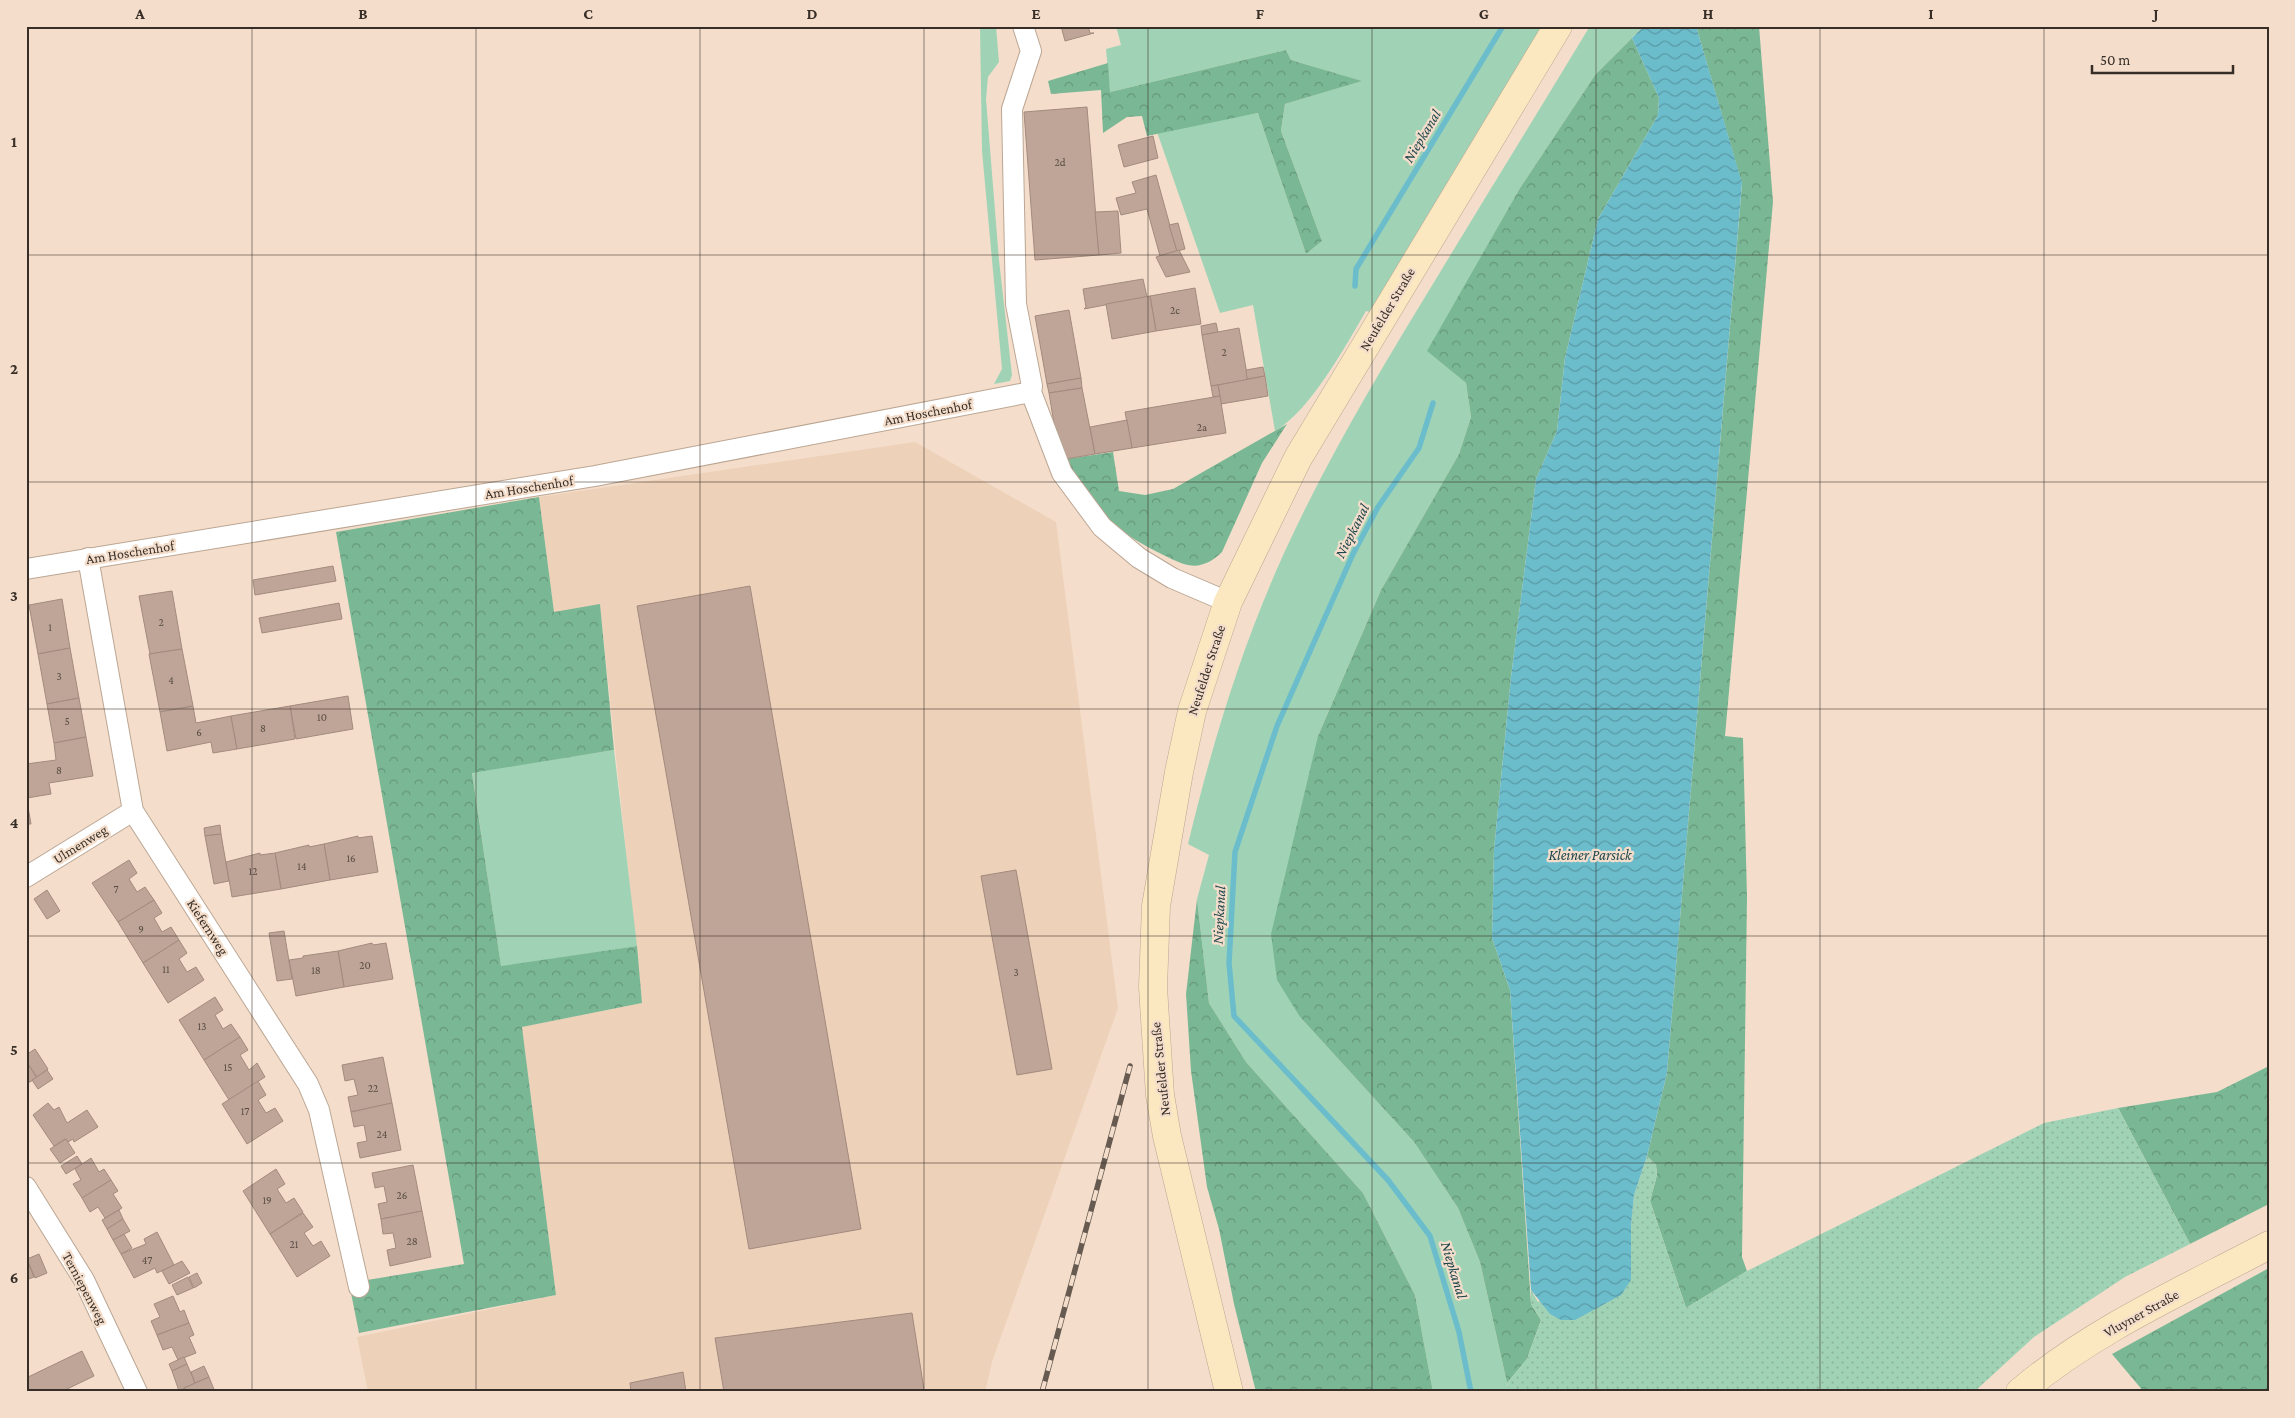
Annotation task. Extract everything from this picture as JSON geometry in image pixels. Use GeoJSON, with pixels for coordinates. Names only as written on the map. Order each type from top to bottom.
{"type":"FeatureCollection","features":[{"type":"Feature","properties":{"kind":"main road","name":"Neufelder Straße"},"geometry":{"type":"LineString","coordinates":[[1229,1392],[1167,1136],[1160,1095],[1153,986],[1156,906],[1179,772],[1192,711],[1228,602],[1298,458],[1558,26]]}},
{"type":"Feature","properties":{"kind":"main road","name":"Vluyner Straße"},"geometry":{"type":"LineString","coordinates":[[2020,1392],[2040,1374],[2077,1349],[2123,1322],[2269,1245]]}},
{"type":"Feature","properties":{"kind":"street"},"geometry":{"type":"LineString","coordinates":[[1023,26],[1031,51],[1012,109],[1016,304],[1032,386],[1031,392],[1062,473],[1102,527],[1140,558],[1172,578],[1228,602]]}},
{"type":"Feature","properties":{"kind":"street","name":"Am Hoschenhof"},"geometry":{"type":"LineString","coordinates":[[26,569],[595,476],[1031,392]]}},
{"type":"Feature","properties":{"kind":"street","name":"Kiefernweg"},"geometry":{"type":"LineString","coordinates":[[88,558],[133,811],[308,1084],[319,1110],[359,1287]]}},
{"type":"Feature","properties":{"kind":"street","name":"Ulmenweg"},"geometry":{"type":"LineString","coordinates":[[26,877],[133,811]]}},
{"type":"Feature","properties":{"kind":"street","name":"Terniepenweg"},"geometry":{"type":"LineString","coordinates":[[26,1187],[84,1280],[137,1392]]}},
{"type":"Feature","properties":{"kind":"shaded area"},"geometry":{"type":"Polygon","coordinates":[[[915,442],[1056,522],[1118,1008],[992,1362],[985,1392],[368,1392],[357,1337],[556,1295],[522,1027],[642,1003],[600,605],[554,613],[539,497],[915,442]]]}},
{"type":"Feature","properties":{"kind":"green space"},"geometry":{"type":"Polygon","coordinates":[[[980,26],[996,26],[999,62],[988,77],[986,99],[999,260],[1012,375],[1010,381],[994,384],[1002,369],[982,151],[980,26]]]}},
{"type":"Feature","properties":{"kind":"green space"},"geometry":{"type":"Polygon","coordinates":[[[1116,26],[1544,26],[1370,312],[1366,311],[1314,394],[1288,422],[1275,431],[1253,305],[1220,313],[1157,132],[1258,113],[1306,254],[1322,241],[1281,131],[1285,104],[1361,81],[1291,60],[1286,50],[1110,92],[1106,49],[1121,45],[1116,26]]]}},
{"type":"Feature","properties":{"kind":"green space"},"geometry":{"type":"Polygon","coordinates":[[[1590,26],[1644,26],[1595,75],[1520,188],[1428,351],[1466,383],[1471,417],[1459,454],[1381,590],[1318,736],[1300,1017],[1414,1142],[1458,1208],[1480,1262],[1509,1392],[1433,1392],[1415,1295],[1363,1193],[1246,1062],[1209,1003],[1197,899],[1209,855],[1188,844],[1207,769],[1229,695],[1269,586],[1302,515],[1339,445],[1418,308],[1590,26]]]}},
{"type":"Feature","properties":{"kind":"green space"},"geometry":{"type":"Polygon","coordinates":[[[1696,26],[1759,26],[1773,202],[1725,736],[1743,738],[1747,897],[1742,1257],[1747,1271],[1686,1308],[1650,1201],[1657,1175],[1656,1165],[1647,1156],[1667,1073],[1742,184],[1696,26]]]}},
{"type":"Feature","properties":{"kind":"green space"},"geometry":{"type":"Polygon","coordinates":[[[1632,38],[1659,98],[1658,115],[1598,219],[1565,358],[1557,431],[1536,479],[1511,677],[1494,850],[1492,938],[1510,990],[1531,1304],[1541,1320],[1527,1359],[1507,1383],[1480,1262],[1458,1208],[1414,1142],[1300,1017],[1277,980],[1271,934],[1318,736],[1381,590],[1459,454],[1471,417],[1466,383],[1427,351],[1520,188],[1595,75],[1632,38]]]}},
{"type":"Feature","properties":{"kind":"green space"},"geometry":{"type":"Polygon","coordinates":[[[1286,50],[1291,60],[1362,81],[1285,104],[1281,131],[1322,241],[1306,254],[1258,113],[1147,136],[1142,116],[1127,117],[1103,133],[1101,90],[1051,94],[1048,81],[1108,63],[1110,92],[1286,50]]]}},
{"type":"Feature","properties":{"kind":"green space"},"geometry":{"type":"Polygon","coordinates":[[[1287,424],[1262,463],[1222,552],[1211,561],[1198,566],[1181,563],[1151,549],[1117,527],[1094,503],[1060,460],[1113,452],[1119,491],[1145,495],[1173,489],[1287,424]]]}},
{"type":"Feature","properties":{"kind":"green space"},"geometry":{"type":"Polygon","coordinates":[[[539,497],[554,612],[600,604],[614,750],[472,773],[501,966],[637,946],[642,1003],[522,1027],[556,1295],[359,1333],[349,1283],[464,1264],[336,532],[539,497]]]}},
{"type":"Feature","properties":{"kind":"green space"},"geometry":{"type":"Polygon","coordinates":[[[614,750],[637,946],[501,967],[472,772],[614,750]]]}},
{"type":"Feature","properties":{"kind":"green space"},"geometry":{"type":"Polygon","coordinates":[[[1197,899],[1209,1003],[1246,1062],[1363,1193],[1415,1295],[1433,1392],[1256,1392],[1234,1304],[1219,1229],[1207,1187],[1191,1071],[1186,994],[1197,899]]]}},
{"type":"Feature","properties":{"kind":"green space"},"geometry":{"type":"Polygon","coordinates":[[[2269,1066],[2269,1204],[2190,1244],[2118,1108],[2217,1092],[2269,1066]]]}},
{"type":"Feature","properties":{"kind":"green space"},"geometry":{"type":"Polygon","coordinates":[[[2118,1108],[2190,1244],[2125,1277],[2034,1337],[1974,1392],[1509,1392],[1507,1383],[1527,1359],[1541,1320],[1531,1304],[1531,1290],[1538,1302],[1631,1226],[1634,1195],[1647,1156],[1656,1165],[1657,1175],[1650,1201],[1686,1308],[1747,1271],[2044,1123],[2118,1108]]]}},
{"type":"Feature","properties":{"kind":"green space"},"geometry":{"type":"Polygon","coordinates":[[[2269,1268],[2269,1392],[2144,1392],[2112,1354],[2269,1268]]]}},
{"type":"Feature","properties":{"kind":"water","name":"Kleiner Parsick"},"geometry":{"type":"Polygon","coordinates":[[[1644,26],[1696,26],[1742,183],[1667,1073],[1647,1156],[1634,1195],[1631,1226],[1631,1280],[1621,1295],[1575,1320],[1561,1320],[1550,1314],[1531,1290],[1510,990],[1492,938],[1494,850],[1511,677],[1536,479],[1557,431],[1565,358],[1598,219],[1658,115],[1659,98],[1632,38],[1644,26]]]}},
{"type":"Feature","properties":{"kind":"building"},"geometry":{"type":"Polygon","coordinates":[[[1061,26],[1088,26],[1090,33],[1094,33],[1065,41],[1061,26]]]}},
{"type":"Feature","properties":{"kind":"building"},"geometry":{"type":"Polygon","coordinates":[[[1087,107],[1099,255],[1035,260],[1024,112],[1087,107]]]}},
{"type":"Feature","properties":{"kind":"building"},"geometry":{"type":"Polygon","coordinates":[[[1153,136],[1158,158],[1124,167],[1118,145],[1153,136]]]}},
{"type":"Feature","properties":{"kind":"building"},"geometry":{"type":"Polygon","coordinates":[[[1156,175],[1177,251],[1160,256],[1147,209],[1121,215],[1116,198],[1136,193],[1132,182],[1156,175]]]}},
{"type":"Feature","properties":{"kind":"building"},"geometry":{"type":"Polygon","coordinates":[[[1118,211],[1121,253],[1099,255],[1095,212],[1118,211]]]}},
{"type":"Feature","properties":{"kind":"building"},"geometry":{"type":"Polygon","coordinates":[[[1178,223],[1185,249],[1177,251],[1169,225],[1178,223]]]}},
{"type":"Feature","properties":{"kind":"building"},"geometry":{"type":"Polygon","coordinates":[[[1179,250],[1190,272],[1166,277],[1156,257],[1179,250]]]}},
{"type":"Feature","properties":{"kind":"building"},"geometry":{"type":"Polygon","coordinates":[[[1143,279],[1147,297],[1084,309],[1086,307],[1083,289],[1143,279]]]}},
{"type":"Feature","properties":{"kind":"building"},"geometry":{"type":"Polygon","coordinates":[[[1195,288],[1201,324],[1156,331],[1150,296],[1195,288]]]}},
{"type":"Feature","properties":{"kind":"building"},"geometry":{"type":"Polygon","coordinates":[[[1150,296],[1156,331],[1112,339],[1106,304],[1150,296]]]}},
{"type":"Feature","properties":{"kind":"building"},"geometry":{"type":"Polygon","coordinates":[[[1069,310],[1081,378],[1047,384],[1035,316],[1069,310]]]}},
{"type":"Feature","properties":{"kind":"building"},"geometry":{"type":"Polygon","coordinates":[[[1216,323],[1218,332],[1202,335],[1201,326],[1216,323]]]}},
{"type":"Feature","properties":{"kind":"building"},"geometry":{"type":"Polygon","coordinates":[[[1239,328],[1248,380],[1211,386],[1202,335],[1239,328]]]}},
{"type":"Feature","properties":{"kind":"building"},"geometry":{"type":"Polygon","coordinates":[[[1263,367],[1265,376],[1247,379],[1246,370],[1263,367]]]}},
{"type":"Feature","properties":{"kind":"building"},"geometry":{"type":"Polygon","coordinates":[[[1265,376],[1268,396],[1221,404],[1218,385],[1265,376]]]}},
{"type":"Feature","properties":{"kind":"building"},"geometry":{"type":"Polygon","coordinates":[[[1081,378],[1082,388],[1049,393],[1047,384],[1081,378]]]}},
{"type":"Feature","properties":{"kind":"building"},"geometry":{"type":"Polygon","coordinates":[[[1218,385],[1220,396],[1213,397],[1211,386],[1218,385]]]}},
{"type":"Feature","properties":{"kind":"building"},"geometry":{"type":"Polygon","coordinates":[[[1082,388],[1095,454],[1060,460],[1049,393],[1082,388]]]}},
{"type":"Feature","properties":{"kind":"building"},"geometry":{"type":"Polygon","coordinates":[[[1220,396],[1226,433],[1132,448],[1125,412],[1220,396]]]}},
{"type":"Feature","properties":{"kind":"building"},"geometry":{"type":"Polygon","coordinates":[[[1127,420],[1132,448],[1095,454],[1090,427],[1127,420]]]}},
{"type":"Feature","properties":{"kind":"building"},"geometry":{"type":"Polygon","coordinates":[[[333,566],[336,581],[255,595],[253,580],[333,566]]]}},
{"type":"Feature","properties":{"kind":"building"},"geometry":{"type":"Polygon","coordinates":[[[750,586],[861,1229],[749,1249],[637,606],[750,586]]]}},
{"type":"Feature","properties":{"kind":"building"},"geometry":{"type":"Polygon","coordinates":[[[172,591],[182,649],[150,654],[139,596],[172,591]]]}},
{"type":"Feature","properties":{"kind":"building"},"geometry":{"type":"Polygon","coordinates":[[[62,599],[70,648],[38,654],[29,605],[62,599]]]}},
{"type":"Feature","properties":{"kind":"building"},"geometry":{"type":"Polygon","coordinates":[[[339,603],[342,619],[262,633],[259,618],[339,603]]]}},
{"type":"Feature","properties":{"kind":"building"},"geometry":{"type":"Polygon","coordinates":[[[70,648],[79,698],[47,704],[38,654],[70,648]]]}},
{"type":"Feature","properties":{"kind":"building"},"geometry":{"type":"Polygon","coordinates":[[[182,649],[193,706],[160,712],[149,654],[182,649]]]}},
{"type":"Feature","properties":{"kind":"building"},"geometry":{"type":"Polygon","coordinates":[[[348,696],[353,729],[296,739],[290,706],[348,696]]]}},
{"type":"Feature","properties":{"kind":"building"},"geometry":{"type":"Polygon","coordinates":[[[79,698],[86,737],[54,743],[47,704],[79,698]]]}},
{"type":"Feature","properties":{"kind":"building"},"geometry":{"type":"Polygon","coordinates":[[[193,706],[196,723],[231,716],[237,749],[213,753],[211,742],[167,751],[160,712],[193,706]]]}},
{"type":"Feature","properties":{"kind":"building"},"geometry":{"type":"Polygon","coordinates":[[[290,706],[295,739],[237,749],[231,716],[290,706]]]}},
{"type":"Feature","properties":{"kind":"building"},"geometry":{"type":"Polygon","coordinates":[[[86,737],[93,776],[49,783],[51,794],[27,798],[26,764],[56,760],[54,743],[86,737]]]}},
{"type":"Feature","properties":{"kind":"building"},"geometry":{"type":"Polygon","coordinates":[[[26,796],[31,824],[26,824],[26,796]]]}},
{"type":"Feature","properties":{"kind":"building"},"geometry":{"type":"Polygon","coordinates":[[[220,825],[221,834],[205,836],[204,828],[220,825]]]}},
{"type":"Feature","properties":{"kind":"building"},"geometry":{"type":"Polygon","coordinates":[[[221,834],[229,881],[214,884],[205,836],[221,834]]]}},
{"type":"Feature","properties":{"kind":"building"},"geometry":{"type":"Polygon","coordinates":[[[358,836],[358,838],[372,836],[378,872],[330,880],[324,844],[358,836]]]}},
{"type":"Feature","properties":{"kind":"building"},"geometry":{"type":"Polygon","coordinates":[[[324,844],[330,880],[281,889],[275,853],[309,845],[309,847],[324,844]]]}},
{"type":"Feature","properties":{"kind":"building"},"geometry":{"type":"Polygon","coordinates":[[[260,853],[260,855],[275,853],[281,889],[232,897],[226,862],[260,853]]]}},
{"type":"Feature","properties":{"kind":"building"},"geometry":{"type":"Polygon","coordinates":[[[129,860],[137,873],[129,879],[137,892],[145,887],[154,900],[118,922],[92,883],[129,860]]]}},
{"type":"Feature","properties":{"kind":"building"},"geometry":{"type":"Polygon","coordinates":[[[1016,870],[1052,1069],[1017,1075],[981,876],[1016,870]]]}},
{"type":"Feature","properties":{"kind":"building"},"geometry":{"type":"Polygon","coordinates":[[[47,890],[60,911],[47,919],[34,899],[47,890]]]}},
{"type":"Feature","properties":{"kind":"building"},"geometry":{"type":"Polygon","coordinates":[[[154,900],[162,913],[154,918],[162,932],[171,927],[179,940],[143,963],[118,922],[154,900]]]}},
{"type":"Feature","properties":{"kind":"building"},"geometry":{"type":"Polygon","coordinates":[[[284,931],[292,979],[277,981],[269,933],[284,931]]]}},
{"type":"Feature","properties":{"kind":"building"},"geometry":{"type":"Polygon","coordinates":[[[179,940],[187,953],[179,959],[187,972],[196,967],[204,980],[168,1003],[143,963],[179,940]]]}},
{"type":"Feature","properties":{"kind":"building"},"geometry":{"type":"Polygon","coordinates":[[[372,943],[373,945],[386,943],[393,979],[344,987],[338,951],[372,943]]]}},
{"type":"Feature","properties":{"kind":"building"},"geometry":{"type":"Polygon","coordinates":[[[338,951],[344,987],[296,996],[289,960],[338,951]]]}},
{"type":"Feature","properties":{"kind":"building"},"geometry":{"type":"Polygon","coordinates":[[[215,997],[223,1010],[215,1015],[223,1029],[231,1024],[240,1037],[204,1060],[179,1020],[215,997]]]}},
{"type":"Feature","properties":{"kind":"building"},"geometry":{"type":"Polygon","coordinates":[[[240,1037],[248,1050],[240,1055],[249,1070],[257,1063],[265,1077],[229,1100],[204,1060],[240,1037]]]}},
{"type":"Feature","properties":{"kind":"building"},"geometry":{"type":"Polygon","coordinates":[[[35,1049],[48,1069],[37,1077],[26,1061],[26,1055],[35,1049]]]}},
{"type":"Feature","properties":{"kind":"building"},"geometry":{"type":"Polygon","coordinates":[[[383,1057],[392,1103],[351,1112],[348,1097],[358,1095],[354,1079],[345,1081],[342,1065],[383,1057]]]}},
{"type":"Feature","properties":{"kind":"building"},"geometry":{"type":"Polygon","coordinates":[[[26,1061],[37,1078],[26,1084],[26,1061]]]}},
{"type":"Feature","properties":{"kind":"building"},"geometry":{"type":"Polygon","coordinates":[[[47,1070],[53,1079],[38,1089],[32,1080],[47,1070]]]}},
{"type":"Feature","properties":{"kind":"building"},"geometry":{"type":"Polygon","coordinates":[[[258,1081],[266,1095],[258,1100],[266,1113],[275,1108],[283,1121],[247,1144],[222,1104],[258,1081]]]}},
{"type":"Feature","properties":{"kind":"building"},"geometry":{"type":"Polygon","coordinates":[[[48,1103],[54,1110],[59,1107],[67,1123],[87,1110],[98,1127],[74,1142],[73,1139],[68,1142],[65,1139],[54,1146],[33,1115],[48,1103]]]}},
{"type":"Feature","properties":{"kind":"building"},"geometry":{"type":"Polygon","coordinates":[[[392,1103],[401,1150],[360,1158],[357,1143],[367,1141],[364,1125],[354,1127],[351,1112],[392,1103]]]}},
{"type":"Feature","properties":{"kind":"building"},"geometry":{"type":"Polygon","coordinates":[[[66,1139],[75,1153],[60,1163],[50,1149],[66,1139]]]}},
{"type":"Feature","properties":{"kind":"building"},"geometry":{"type":"Polygon","coordinates":[[[77,1156],[82,1164],[66,1174],[61,1166],[77,1156]]]}},
{"type":"Feature","properties":{"kind":"building"},"geometry":{"type":"Polygon","coordinates":[[[91,1158],[99,1172],[104,1169],[111,1180],[82,1198],[73,1184],[81,1180],[75,1169],[91,1158]]]}},
{"type":"Feature","properties":{"kind":"building"},"geometry":{"type":"Polygon","coordinates":[[[413,1165],[422,1211],[381,1219],[378,1204],[387,1202],[384,1186],[375,1188],[372,1173],[413,1165]]]}},
{"type":"Feature","properties":{"kind":"building"},"geometry":{"type":"Polygon","coordinates":[[[276,1169],[285,1184],[277,1189],[286,1203],[294,1198],[303,1212],[270,1234],[243,1191],[276,1169]]]}},
{"type":"Feature","properties":{"kind":"building"},"geometry":{"type":"Polygon","coordinates":[[[111,1180],[118,1191],[113,1194],[122,1208],[105,1218],[98,1207],[90,1212],[82,1198],[111,1180]]]}},
{"type":"Feature","properties":{"kind":"building"},"geometry":{"type":"Polygon","coordinates":[[[119,1210],[123,1219],[107,1229],[102,1220],[119,1210]]]}},
{"type":"Feature","properties":{"kind":"building"},"geometry":{"type":"Polygon","coordinates":[[[422,1211],[431,1257],[390,1266],[387,1250],[396,1248],[393,1233],[383,1234],[381,1219],[422,1211]]]}},
{"type":"Feature","properties":{"kind":"building"},"geometry":{"type":"Polygon","coordinates":[[[303,1213],[313,1227],[304,1233],[313,1246],[321,1241],[330,1256],[297,1277],[270,1234],[303,1213]]]}},
{"type":"Feature","properties":{"kind":"building"},"geometry":{"type":"Polygon","coordinates":[[[123,1219],[130,1231],[113,1240],[107,1229],[123,1219]]]}},
{"type":"Feature","properties":{"kind":"building"},"geometry":{"type":"Polygon","coordinates":[[[157,1232],[174,1265],[157,1273],[155,1268],[134,1278],[121,1254],[146,1244],[144,1239],[157,1232]]]}},
{"type":"Feature","properties":{"kind":"building"},"geometry":{"type":"Polygon","coordinates":[[[124,1234],[132,1248],[121,1254],[113,1240],[124,1234]]]}},
{"type":"Feature","properties":{"kind":"building"},"geometry":{"type":"Polygon","coordinates":[[[39,1254],[47,1273],[35,1278],[27,1259],[39,1254]]]}},
{"type":"Feature","properties":{"kind":"building"},"geometry":{"type":"Polygon","coordinates":[[[26,1258],[34,1277],[26,1280],[26,1258]]]}},
{"type":"Feature","properties":{"kind":"building"},"geometry":{"type":"Polygon","coordinates":[[[182,1261],[190,1273],[169,1284],[162,1271],[182,1261]]]}},
{"type":"Feature","properties":{"kind":"building"},"geometry":{"type":"Polygon","coordinates":[[[197,1273],[202,1283],[194,1288],[189,1277],[197,1273]]]}},
{"type":"Feature","properties":{"kind":"building"},"geometry":{"type":"Polygon","coordinates":[[[188,1277],[193,1288],[177,1295],[172,1285],[188,1277]]]}},
{"type":"Feature","properties":{"kind":"building"},"geometry":{"type":"Polygon","coordinates":[[[173,1296],[180,1312],[184,1310],[189,1323],[157,1335],[151,1321],[160,1317],[154,1304],[173,1296]]]}},
{"type":"Feature","properties":{"kind":"building"},"geometry":{"type":"Polygon","coordinates":[[[912,1313],[924,1390],[916,1392],[724,1392],[715,1338],[912,1313]]]}},
{"type":"Feature","properties":{"kind":"building"},"geometry":{"type":"Polygon","coordinates":[[[189,1323],[194,1335],[189,1337],[196,1353],[178,1360],[172,1347],[163,1350],[157,1335],[189,1323]]]}},
{"type":"Feature","properties":{"kind":"building"},"geometry":{"type":"Polygon","coordinates":[[[82,1351],[94,1376],[61,1392],[29,1392],[26,1378],[82,1351]]]}},
{"type":"Feature","properties":{"kind":"building"},"geometry":{"type":"Polygon","coordinates":[[[184,1357],[187,1364],[172,1371],[169,1364],[184,1357]]]}},
{"type":"Feature","properties":{"kind":"building"},"geometry":{"type":"Polygon","coordinates":[[[187,1364],[195,1383],[179,1391],[172,1371],[187,1364]]]}},
{"type":"Feature","properties":{"kind":"building"},"geometry":{"type":"Polygon","coordinates":[[[204,1366],[209,1377],[195,1383],[191,1372],[204,1366]]]}},
{"type":"Feature","properties":{"kind":"building"},"geometry":{"type":"Polygon","coordinates":[[[683,1372],[686,1392],[631,1392],[630,1383],[683,1372]]]}},
{"type":"Feature","properties":{"kind":"building"},"geometry":{"type":"Polygon","coordinates":[[[209,1377],[215,1392],[186,1392],[184,1388],[209,1377]]]}},
{"type":"Feature","properties":{"kind":"waterway","name":"Niepkanal"},"geometry":{"type":"LineString","coordinates":[[1355,286],[1356,269],[1503,26]]}},
{"type":"Feature","properties":{"kind":"waterway","name":"Niepkanal"},"geometry":{"type":"LineString","coordinates":[[1433,403],[1419,448],[1378,507],[1353,554],[1277,726],[1235,852],[1229,963],[1234,1016],[1388,1180],[1430,1236],[1459,1332],[1471,1392]]}},
{"type":"Feature","properties":{"kind":"railway"},"geometry":{"type":"LineString","coordinates":[[1042,1392],[1130,1066]]}}]}
